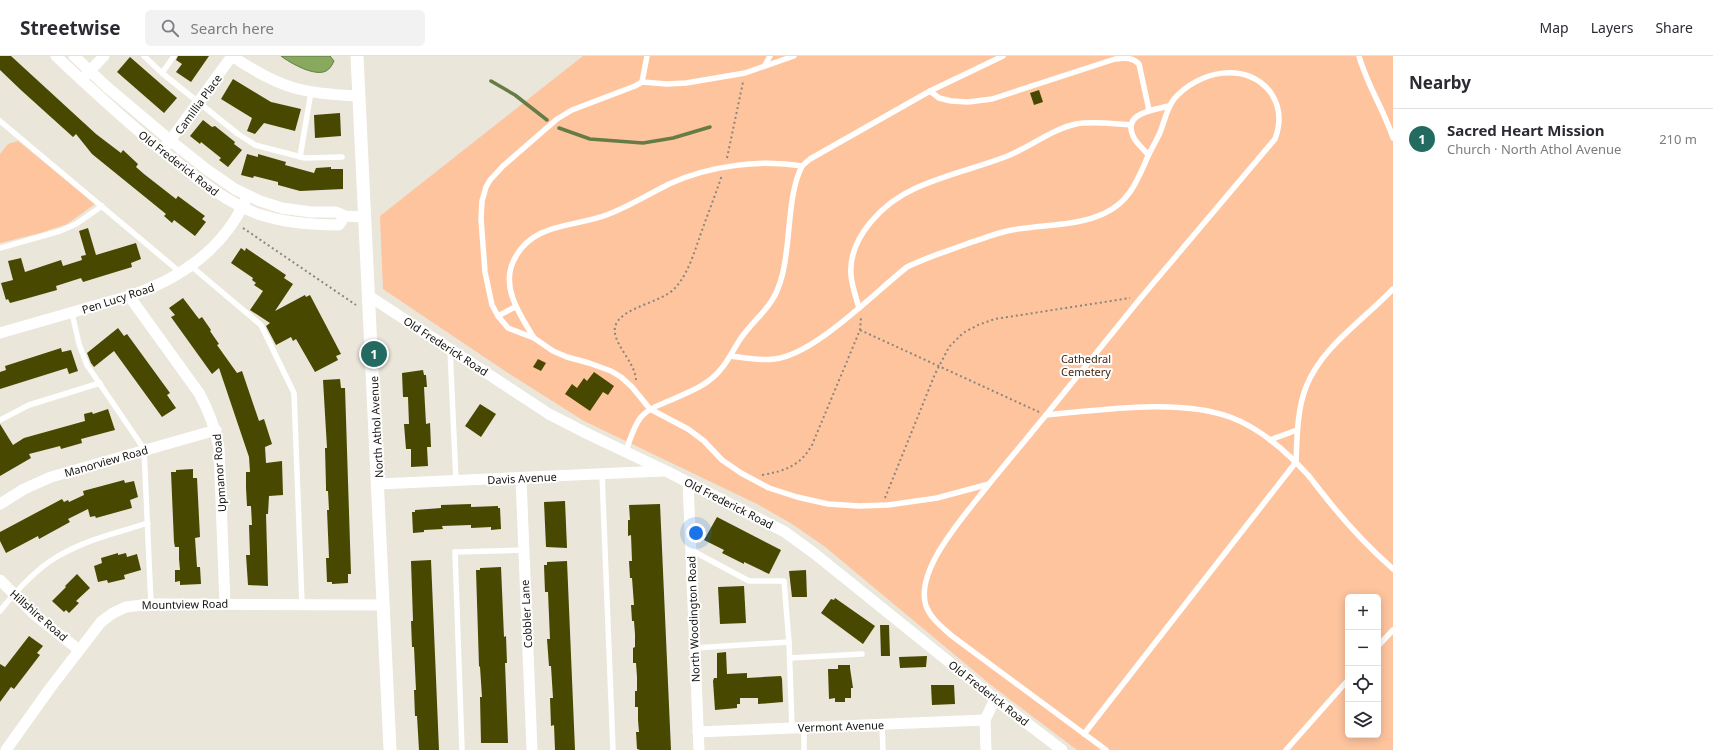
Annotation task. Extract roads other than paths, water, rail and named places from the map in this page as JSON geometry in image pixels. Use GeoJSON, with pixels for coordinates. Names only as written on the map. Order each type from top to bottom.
{"type":"FeatureCollection","features":[{"type":"Feature","properties":{"kind":"street","name":"Old Frederick Road"},"geometry":{"type":"LineString","coordinates":[[56,56],[162,151],[208,188],[243,207],[271,218],[290,223],[339,225],[345,216]]}},
{"type":"Feature","properties":{"kind":"street","name":"Old Frederick Road"},"geometry":{"type":"LineString","coordinates":[[74,56],[171,141],[225,184],[248,196],[282,208],[311,212],[336,212],[345,216],[363,217]]}},
{"type":"Feature","properties":{"kind":"street"},"geometry":{"type":"LineString","coordinates":[[81,80],[104,56]]}},
{"type":"Feature","properties":{"kind":"street"},"geometry":{"type":"LineString","coordinates":[[232,56],[269,79],[288,87],[311,92],[359,96]]}},
{"type":"Feature","properties":{"kind":"street","name":"Camillia Place"},"geometry":{"type":"LineString","coordinates":[[162,151],[199,103],[232,56]]}},
{"type":"Feature","properties":{"kind":"street","name":"North Athol Avenue"},"geometry":{"type":"LineString","coordinates":[[357,56],[363,217],[369,296],[379,484],[390,750]]}},
{"type":"Feature","properties":{"kind":"street","name":"Pen Lucy Road"},"geometry":{"type":"LineString","coordinates":[[0,333],[129,296],[150,289],[181,273],[211,249],[234,224],[248,196]]}},
{"type":"Feature","properties":{"kind":"street","name":"Upmanor Road"},"geometry":{"type":"LineString","coordinates":[[129,296],[199,392],[216,430],[219,448],[225,604]]}},
{"type":"Feature","properties":{"kind":"street","name":"Old Frederick Road"},"geometry":{"type":"LineString","coordinates":[[369,296],[549,414],[625,453],[666,471],[785,532],[822,559],[995,699],[1062,750]]}},
{"type":"Feature","properties":{"kind":"street","name":"Manorview Road"},"geometry":{"type":"LineString","coordinates":[[0,504],[24,489],[51,477],[144,449],[216,430]]}},
{"type":"Feature","properties":{"kind":"street","name":"Davis Avenue"},"geometry":{"type":"LineString","coordinates":[[379,484],[666,471]]}},
{"type":"Feature","properties":{"kind":"street","name":"Cobbler Lane"},"geometry":{"type":"LineString","coordinates":[[521,478],[532,750]]}},
{"type":"Feature","properties":{"kind":"street","name":"North Woodington Road"},"geometry":{"type":"LineString","coordinates":[[688,482],[699,750]]}},
{"type":"Feature","properties":{"kind":"street","name":"Hillshire Road"},"geometry":{"type":"LineString","coordinates":[[0,580],[35,615],[80,650]]}},
{"type":"Feature","properties":{"kind":"street","name":"Mountview Road"},"geometry":{"type":"LineString","coordinates":[[6,750],[28,718],[101,622],[126,607],[151,604],[384,605]]}},
{"type":"Feature","properties":{"kind":"street"},"geometry":{"type":"LineString","coordinates":[[986,750],[985,720],[995,699]]}},
{"type":"Feature","properties":{"kind":"street","name":"Vermont Avenue"},"geometry":{"type":"LineString","coordinates":[[698,732],[985,720]]}},
{"type":"Feature","properties":{"kind":"lane"},"geometry":{"type":"LineString","coordinates":[[144,56],[162,73],[199,103],[246,140],[255,145],[300,158],[342,157]]}},
{"type":"Feature","properties":{"kind":"lane"},"geometry":{"type":"LineString","coordinates":[[162,73],[174,56]]}},
{"type":"Feature","properties":{"kind":"lane"},"geometry":{"type":"LineString","coordinates":[[642,82],[647,56]]}},
{"type":"Feature","properties":{"kind":"lane"},"geometry":{"type":"LineString","coordinates":[[765,65],[770,56]]}},
{"type":"Feature","properties":{"kind":"lane"},"geometry":{"type":"LineString","coordinates":[[794,56],[745,73],[686,83],[668,84],[642,82],[629,89],[572,110],[558,119],[490,180],[486,187],[482,201],[481,219],[485,272],[492,305],[498,316],[508,328],[534,338],[553,351],[567,357],[590,362],[621,377],[632,387],[650,409],[688,429],[704,441],[722,460],[748,477],[769,488],[796,497],[828,504],[859,506],[883,505],[937,498],[989,484]]}},
{"type":"Feature","properties":{"kind":"lane"},"geometry":{"type":"LineString","coordinates":[[625,453],[635,427],[641,417],[650,409],[712,379],[731,356],[741,339],[768,308],[777,292],[787,253],[795,186],[802,166],[930,91],[1003,56]]}},
{"type":"Feature","properties":{"kind":"lane"},"geometry":{"type":"LineString","coordinates":[[1359,56],[1364,75],[1386,119],[1393,138]]}},
{"type":"Feature","properties":{"kind":"lane"},"geometry":{"type":"LineString","coordinates":[[930,91],[939,98],[951,101],[968,102],[992,99],[1115,59],[1126,58],[1134,59],[1139,64],[1149,110]]}},
{"type":"Feature","properties":{"kind":"lane"},"geometry":{"type":"LineString","coordinates":[[731,356],[760,360],[774,359],[791,355],[810,346],[859,308],[907,267],[923,259],[1006,231],[1080,220],[1104,214],[1116,207],[1127,196],[1138,181],[1148,155],[1161,130],[1169,106],[1185,89],[1198,80],[1212,74],[1228,72],[1242,74],[1257,79],[1267,88],[1276,101],[1279,127],[1275,139],[1139,300],[989,484],[932,562],[925,580],[924,595],[927,607],[934,621],[1106,750]]}},
{"type":"Feature","properties":{"kind":"lane"},"geometry":{"type":"LineString","coordinates":[[300,158],[311,92]]}},
{"type":"Feature","properties":{"kind":"lane"},"geometry":{"type":"LineString","coordinates":[[1148,155],[1134,139],[1131,125],[1133,120],[1149,110],[1169,106]]}},
{"type":"Feature","properties":{"kind":"lane"},"geometry":{"type":"LineString","coordinates":[[0,122],[181,273]]}},
{"type":"Feature","properties":{"kind":"lane"},"geometry":{"type":"LineString","coordinates":[[859,308],[851,274],[852,259],[863,232],[893,202],[916,188],[1005,157],[1058,131],[1076,124],[1131,125]]}},
{"type":"Feature","properties":{"kind":"lane"},"geometry":{"type":"LineString","coordinates":[[534,338],[515,307],[510,282],[512,263],[528,240],[542,232],[562,225],[608,215],[670,184],[698,173],[725,166],[787,163],[802,166]]}},
{"type":"Feature","properties":{"kind":"lane"},"geometry":{"type":"LineString","coordinates":[[0,248],[60,231],[76,224],[102,206]]}},
{"type":"Feature","properties":{"kind":"lane"},"geometry":{"type":"LineString","coordinates":[[191,266],[261,325],[294,393],[302,604]]}},
{"type":"Feature","properties":{"kind":"lane"},"geometry":{"type":"LineString","coordinates":[[1084,734],[1296,462],[1297,430],[1306,388],[1312,374],[1339,340],[1376,308],[1393,289]]}},
{"type":"Feature","properties":{"kind":"lane"},"geometry":{"type":"LineString","coordinates":[[498,316],[515,307]]}},
{"type":"Feature","properties":{"kind":"lane"},"geometry":{"type":"LineString","coordinates":[[72,313],[82,356],[144,449],[151,604]]}},
{"type":"Feature","properties":{"kind":"lane"},"geometry":{"type":"LineString","coordinates":[[450,349],[456,481]]}},
{"type":"Feature","properties":{"kind":"lane"},"geometry":{"type":"LineString","coordinates":[[0,420],[29,405],[100,383]]}},
{"type":"Feature","properties":{"kind":"lane"},"geometry":{"type":"LineString","coordinates":[[1046,415],[1107,410],[1186,408],[1212,412],[1231,418],[1252,428],[1270,440],[1296,462],[1354,530],[1393,569]]}},
{"type":"Feature","properties":{"kind":"lane"},"geometry":{"type":"LineString","coordinates":[[1270,440],[1297,430]]}},
{"type":"Feature","properties":{"kind":"lane"},"geometry":{"type":"LineString","coordinates":[[602,474],[613,750]]}},
{"type":"Feature","properties":{"kind":"lane"},"geometry":{"type":"LineString","coordinates":[[0,611],[33,575],[54,558],[94,539],[148,524]]}},
{"type":"Feature","properties":{"kind":"lane"},"geometry":{"type":"LineString","coordinates":[[462,750],[454,552],[523,550]]}},
{"type":"Feature","properties":{"kind":"lane"},"geometry":{"type":"LineString","coordinates":[[690,550],[749,581],[784,581],[790,658],[798,728],[804,750]]}},
{"type":"Feature","properties":{"kind":"lane"},"geometry":{"type":"LineString","coordinates":[[1381,643],[1393,630]]}},
{"type":"Feature","properties":{"kind":"lane"},"geometry":{"type":"LineString","coordinates":[[695,648],[789,642]]}},
{"type":"Feature","properties":{"kind":"lane"},"geometry":{"type":"LineString","coordinates":[[790,658],[862,654]]}},
{"type":"Feature","properties":{"kind":"lane"},"geometry":{"type":"LineString","coordinates":[[1286,750],[1345,683]]}},
{"type":"Feature","properties":{"kind":"lane"},"geometry":{"type":"LineString","coordinates":[[882,724],[882,750]]}},
{"type":"Feature","properties":{"kind":"waterway"},"geometry":{"type":"LineString","coordinates":[[491,81],[515,95],[547,120]]}},
{"type":"Feature","properties":{"kind":"waterway"},"geometry":{"type":"LineString","coordinates":[[559,128],[590,139],[643,143],[673,138],[710,127]]}},
{"type":"Feature","properties":{"kind":"place","name":"Sacred Heart Mission"},"geometry":{"type":"Point","coordinates":[374,354]}},
{"type":"Feature","properties":{"kind":"park label","name":"Cathedral Cemetery"},"geometry":{"type":"Point","coordinates":[1086,364]}}]}
